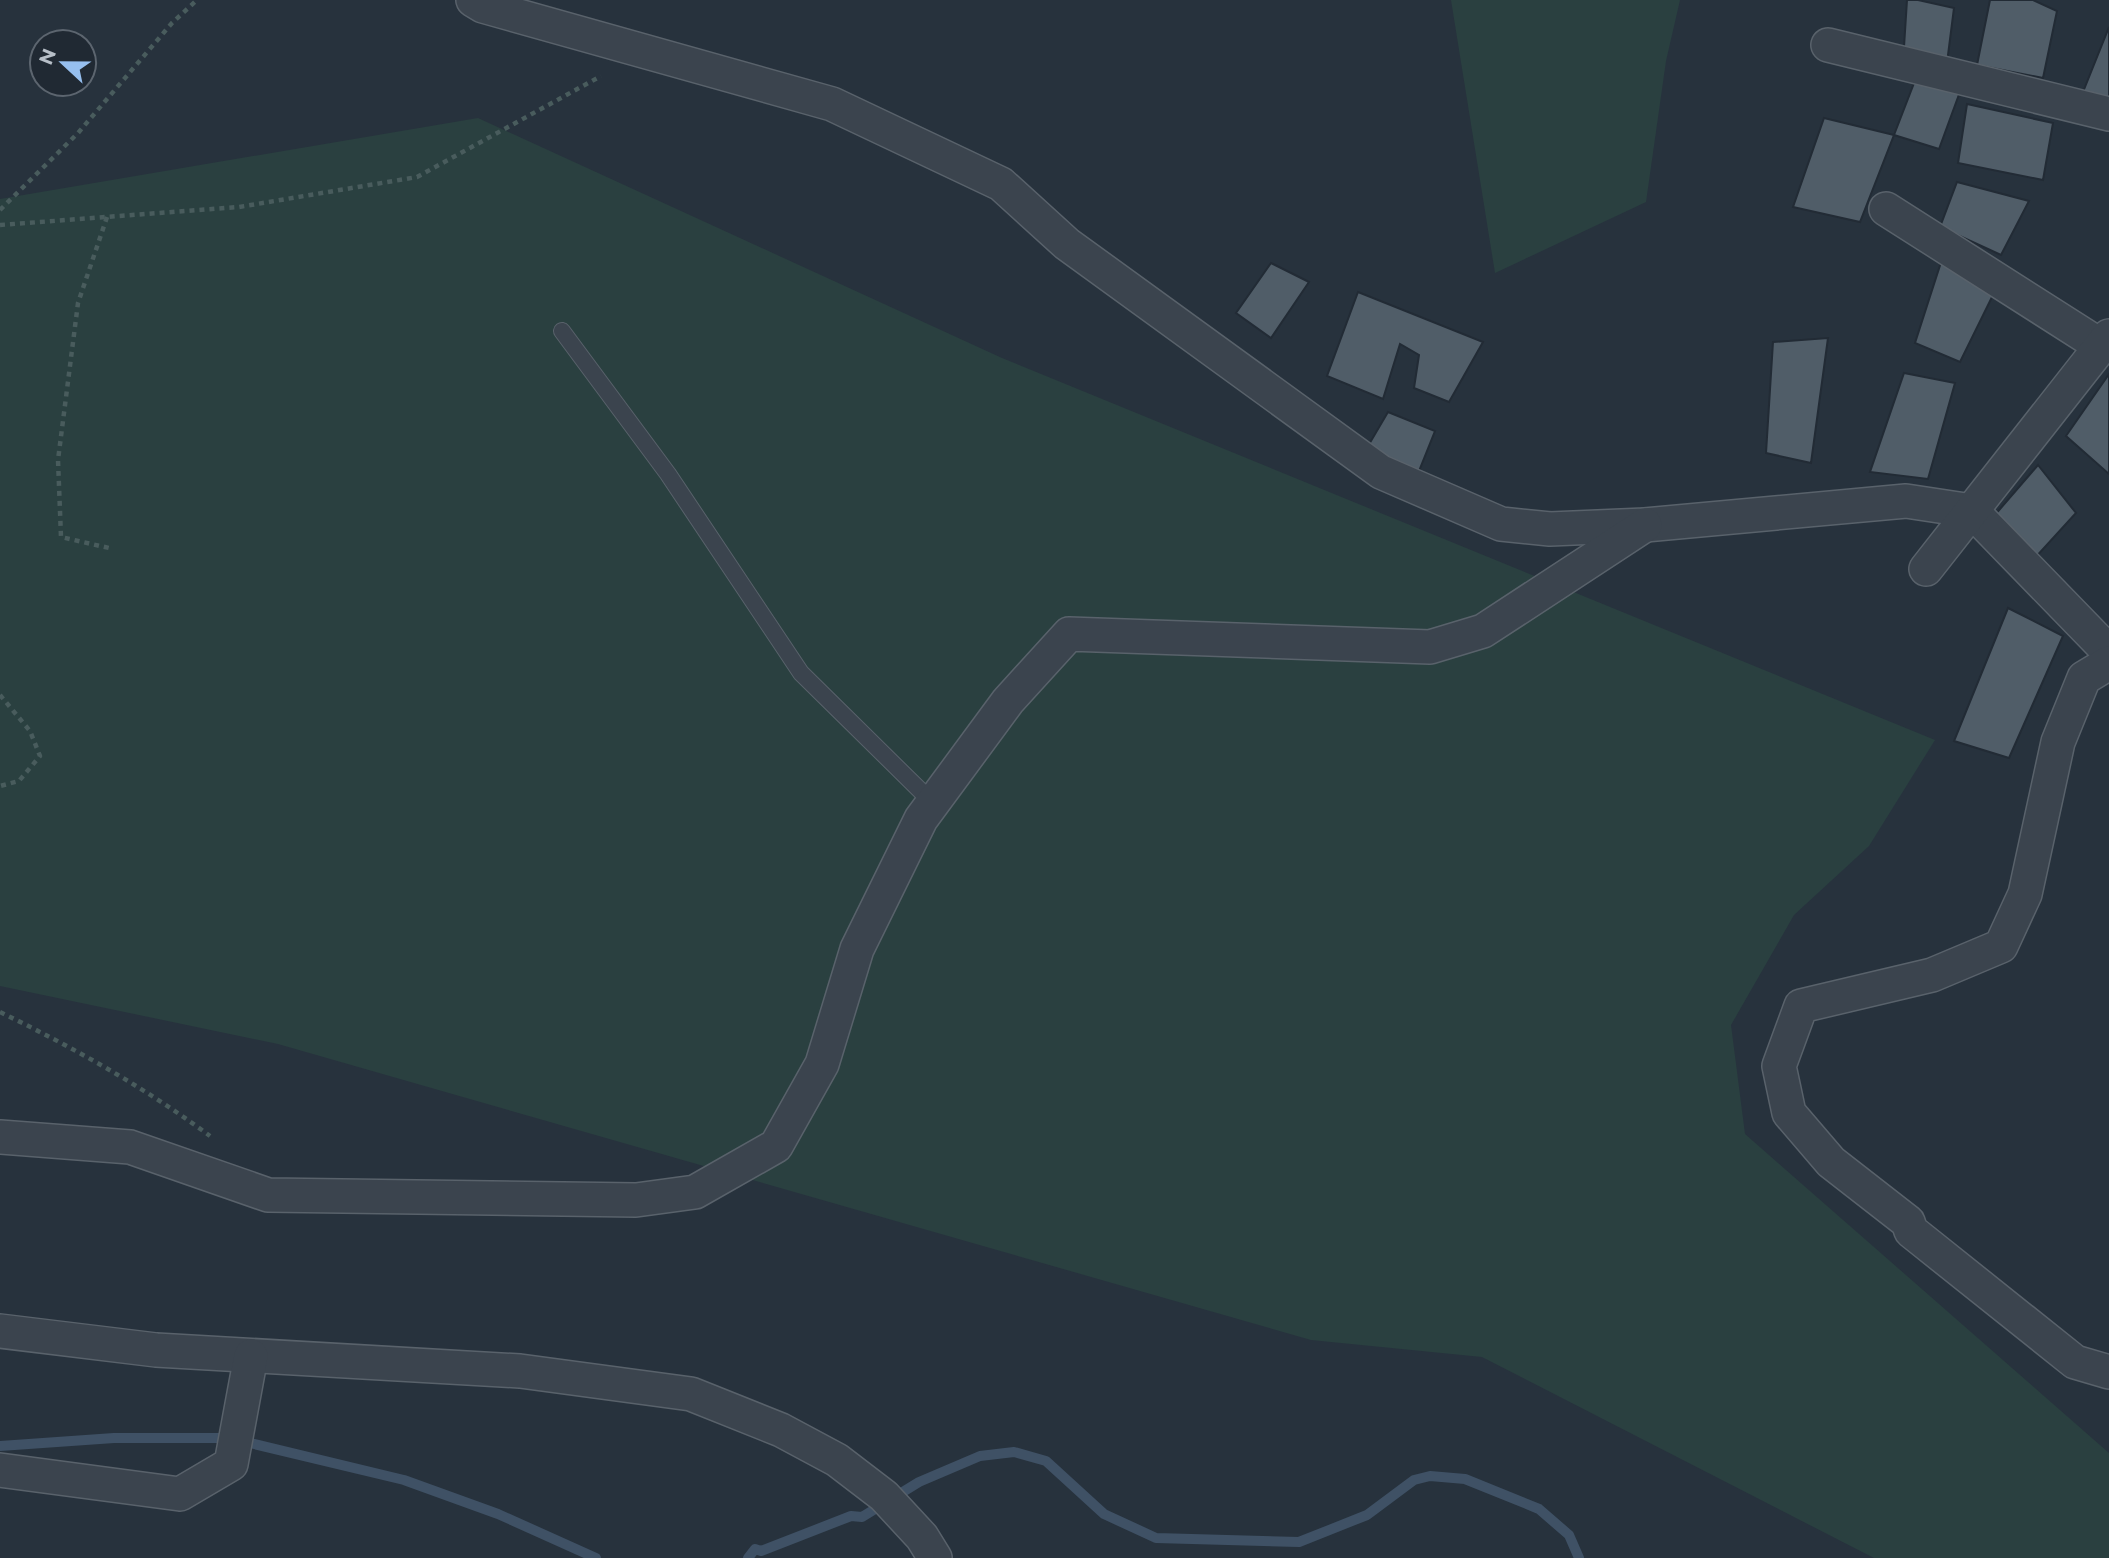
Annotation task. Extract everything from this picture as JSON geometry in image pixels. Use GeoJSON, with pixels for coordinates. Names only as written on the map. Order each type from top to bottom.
{"type":"FeatureCollection","features":[{"type":"Feature","properties":{"kind":"street"},"geometry":{"type":"LineString","coordinates":[[473,0],[483,6],[832,104],[1001,184],[1067,244],[1381,472],[1501,524],[1550,529],[1645,525],[1906,501],[1972,511],[2109,652]]}},
{"type":"Feature","properties":{"kind":"street"},"geometry":{"type":"LineString","coordinates":[[1828,45],[2109,114]]}},
{"type":"Feature","properties":{"kind":"street"},"geometry":{"type":"LineString","coordinates":[[1886,209],[2105,341],[1926,569]]}},
{"type":"Feature","properties":{"kind":"street"},"geometry":{"type":"LineString","coordinates":[[0,1137],[130,1147],[268,1195],[636,1200],[695,1192],[776,1146],[822,1064],[858,949],[921,819],[1008,701],[1069,634],[1430,646],[1483,631],[1645,525]]}},
{"type":"Feature","properties":{"kind":"street"},"geometry":{"type":"LineString","coordinates":[[2109,663],[2084,678],[2058,742],[2025,894],[2001,946],[1932,975],[1801,1006],[1779,1066],[1789,1113],[1831,1162],[1908,1222],[1911,1231],[2075,1362],[2109,1372]]}},
{"type":"Feature","properties":{"kind":"street"},"geometry":{"type":"LineString","coordinates":[[0,1331],[156,1350],[520,1371],[691,1394],[781,1430],[837,1460],[884,1496],[922,1537],[935,1558]]}},
{"type":"Feature","properties":{"kind":"street"},"geometry":{"type":"LineString","coordinates":[[0,1470],[180,1494],[231,1464],[251,1356]]}},
{"type":"Feature","properties":{"kind":"lane"},"geometry":{"type":"LineString","coordinates":[[562,331],[668,474],[801,673],[933,803]]}},
{"type":"Feature","properties":{"kind":"path"},"geometry":{"type":"LineString","coordinates":[[0,210],[78,133],[172,23],[197,0]]}},
{"type":"Feature","properties":{"kind":"path"},"geometry":{"type":"LineString","coordinates":[[0,225],[239,207],[417,177],[645,52]]}},
{"type":"Feature","properties":{"kind":"path"},"geometry":{"type":"LineString","coordinates":[[107,217],[78,303],[58,460],[61,537],[109,548]]}},
{"type":"Feature","properties":{"kind":"path"},"geometry":{"type":"LineString","coordinates":[[0,695],[30,731],[40,756],[19,781],[0,786]]}},
{"type":"Feature","properties":{"kind":"path"},"geometry":{"type":"LineString","coordinates":[[0,1012],[66,1044],[169,1106],[213,1138]]}},
{"type":"Feature","properties":{"kind":"green space"},"geometry":{"type":"Polygon","coordinates":[[[1451,0],[1680,0],[1666,61],[1646,202],[1495,273],[1451,0]]]}},
{"type":"Feature","properties":{"kind":"green space"},"geometry":{"type":"Polygon","coordinates":[[[478,118],[1002,358],[1935,740],[1869,846],[1794,915],[1731,1025],[1745,1134],[2109,1453],[2109,1558],[1874,1558],[1482,1357],[1311,1340],[278,1044],[0,986],[0,199],[478,118]]]}},
{"type":"Feature","properties":{"kind":"building"},"geometry":{"type":"Polygon","coordinates":[[[1907,0],[1954,8],[1947,63],[1904,47],[1907,0]]]}},
{"type":"Feature","properties":{"kind":"building"},"geometry":{"type":"Polygon","coordinates":[[[1990,0],[2033,0],[2057,11],[2043,78],[1977,65],[1990,0]]]}},
{"type":"Feature","properties":{"kind":"building"},"geometry":{"type":"Polygon","coordinates":[[[2109,27],[2109,99],[2083,92],[2109,27]]]}},
{"type":"Feature","properties":{"kind":"building"},"geometry":{"type":"Polygon","coordinates":[[[1916,78],[1961,89],[1939,149],[1894,135],[1916,78]]]}},
{"type":"Feature","properties":{"kind":"building"},"geometry":{"type":"Polygon","coordinates":[[[1967,104],[2053,123],[2043,180],[1958,163],[1967,104]]]}},
{"type":"Feature","properties":{"kind":"building"},"geometry":{"type":"Polygon","coordinates":[[[1824,118],[1894,135],[1860,222],[1793,207],[1824,118]]]}},
{"type":"Feature","properties":{"kind":"building"},"geometry":{"type":"Polygon","coordinates":[[[1957,182],[2029,201],[2001,255],[1940,227],[1957,182]]]}},
{"type":"Feature","properties":{"kind":"building"},"geometry":{"type":"Polygon","coordinates":[[[1944,253],[1993,295],[1960,362],[1915,343],[1944,253]]]}},
{"type":"Feature","properties":{"kind":"building"},"geometry":{"type":"Polygon","coordinates":[[[1271,263],[1309,282],[1271,338],[1236,313],[1271,263]]]}},
{"type":"Feature","properties":{"kind":"building"},"geometry":{"type":"Polygon","coordinates":[[[1358,292],[1483,342],[1449,402],[1414,388],[1419,355],[1400,344],[1383,399],[1327,376],[1358,292]]]}},
{"type":"Feature","properties":{"kind":"building"},"geometry":{"type":"Polygon","coordinates":[[[1828,338],[1811,463],[1766,453],[1773,342],[1828,338]]]}},
{"type":"Feature","properties":{"kind":"building"},"geometry":{"type":"Polygon","coordinates":[[[1904,373],[1955,383],[1928,479],[1870,472],[1904,373]]]}},
{"type":"Feature","properties":{"kind":"building"},"geometry":{"type":"Polygon","coordinates":[[[2109,374],[2109,474],[2066,436],[2109,374]]]}},
{"type":"Feature","properties":{"kind":"building"},"geometry":{"type":"Polygon","coordinates":[[[1388,412],[1435,431],[1413,486],[1368,446],[1388,412]]]}},
{"type":"Feature","properties":{"kind":"building"},"geometry":{"type":"Polygon","coordinates":[[[2038,465],[2076,513],[2034,559],[1994,516],[2038,465]]]}},
{"type":"Feature","properties":{"kind":"building"},"geometry":{"type":"Polygon","coordinates":[[[2008,608],[2063,636],[2009,758],[1954,741],[2008,608]]]}},
{"type":"Feature","properties":{"kind":"waterway"},"geometry":{"type":"LineString","coordinates":[[0,1446],[114,1438],[229,1438],[404,1480],[498,1514],[596,1558]]}},
{"type":"Feature","properties":{"kind":"waterway"},"geometry":{"type":"LineString","coordinates":[[748,1558],[755,1549],[761,1551],[851,1516],[862,1517],[919,1482],[980,1456],[1014,1452],[1046,1461],[1104,1514],[1156,1538],[1299,1542],[1367,1515],[1414,1480],[1430,1476],[1465,1479],[1539,1509],[1569,1535],[1579,1558]]}}]}
